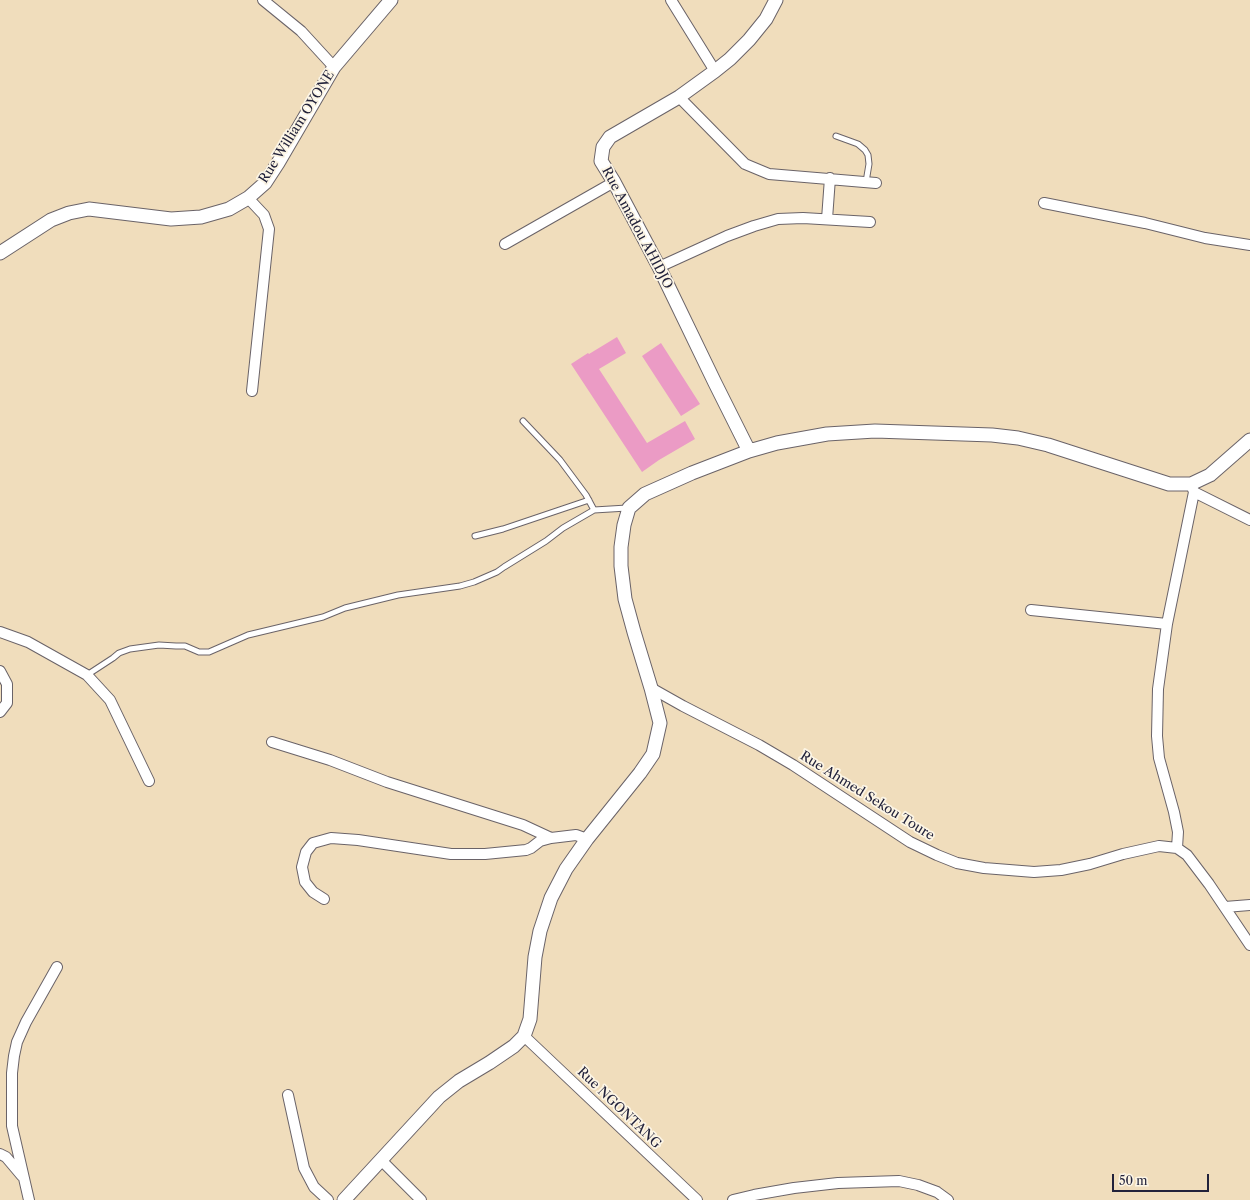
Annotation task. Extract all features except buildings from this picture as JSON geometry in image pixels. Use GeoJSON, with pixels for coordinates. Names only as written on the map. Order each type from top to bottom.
{"type":"FeatureCollection","features":[{"type":"Feature","properties":{"kind":"street"},"geometry":{"type":"LineString","coordinates":[[262,0],[301,31],[334,67]]}},
{"type":"Feature","properties":{"kind":"street","name":"Rue William OYONE"},"geometry":{"type":"LineString","coordinates":[[0,253],[51,220],[69,213],[89,209],[171,219],[200,217],[229,209],[248,198],[265,183],[334,67],[391,0]]}},
{"type":"Feature","properties":{"kind":"street"},"geometry":{"type":"LineString","coordinates":[[671,0],[715,71]]}},
{"type":"Feature","properties":{"kind":"street","name":"Rue Amadou AHIDJO"},"geometry":{"type":"LineString","coordinates":[[749,451],[659,267],[614,182],[600,161],[603,147],[610,137],[678,97],[715,71],[749,40],[766,19],[776,0]]}},
{"type":"Feature","properties":{"kind":"street"},"geometry":{"type":"LineString","coordinates":[[678,97],[745,164],[768,174],[830,178],[871,183]]}},
{"type":"Feature","properties":{"kind":"street"},"geometry":{"type":"LineString","coordinates":[[827,219],[830,178]]}},
{"type":"Feature","properties":{"kind":"street"},"geometry":{"type":"LineString","coordinates":[[505,244],[614,182]]}},
{"type":"Feature","properties":{"kind":"street"},"geometry":{"type":"LineString","coordinates":[[248,198],[264,215],[269,229],[252,391]]}},
{"type":"Feature","properties":{"kind":"street"},"geometry":{"type":"LineString","coordinates":[[1044,203],[1144,223],[1205,238],[1250,245]]}},
{"type":"Feature","properties":{"kind":"street"},"geometry":{"type":"LineString","coordinates":[[659,267],[727,236],[778,219],[803,218],[870,222]]}},
{"type":"Feature","properties":{"kind":"street"},"geometry":{"type":"LineString","coordinates":[[344,1200],[439,1097],[459,1081],[514,1046],[524,1036],[530,1019],[535,957],[540,931],[551,898],[566,869],[587,839],[640,773],[653,754],[660,723],[625,599],[621,566],[621,547],[628,508],[645,494],[749,451],[777,443],[827,434],[875,431],[992,435],[1018,438],[1048,445],[1169,484],[1192,488],[1250,520]]}},
{"type":"Feature","properties":{"kind":"street"},"geometry":{"type":"LineString","coordinates":[[1250,440],[1210,476],[1192,488],[1167,624],[1158,689],[1157,736],[1159,758],[1178,832],[1177,848],[1187,855],[1225,907],[1250,945]]}},
{"type":"Feature","properties":{"kind":"street"},"geometry":{"type":"LineString","coordinates":[[1031,610],[1167,624]]}},
{"type":"Feature","properties":{"kind":"street"},"geometry":{"type":"LineString","coordinates":[[0,632],[28,642],[87,675],[110,700],[149,781]]}},
{"type":"Feature","properties":{"kind":"street"},"geometry":{"type":"LineString","coordinates":[[0,671],[7,684],[7,703],[0,712]]}},
{"type":"Feature","properties":{"kind":"street","name":"Rue Ahmed Sekou Toure"},"geometry":{"type":"LineString","coordinates":[[651,688],[759,745],[793,765],[910,842],[957,863],[991,869],[1034,872],[1061,870],[1160,846],[1177,848]]}},
{"type":"Feature","properties":{"kind":"street"},"geometry":{"type":"LineString","coordinates":[[272,742],[330,760],[394,784],[523,825],[552,838]]}},
{"type":"Feature","properties":{"kind":"street"},"geometry":{"type":"LineString","coordinates":[[324,899],[313,892],[305,882],[302,867],[306,852],[313,843],[331,838],[358,840],[451,854],[485,854],[526,850],[540,841],[576,835],[587,839]]}},
{"type":"Feature","properties":{"kind":"street"},"geometry":{"type":"LineString","coordinates":[[1225,907],[1250,905]]}},
{"type":"Feature","properties":{"kind":"street"},"geometry":{"type":"LineString","coordinates":[[29,1200],[12,1126],[12,1073],[14,1056],[26,1022],[57,967]]}},
{"type":"Feature","properties":{"kind":"street","name":"Rue NGONTANG"},"geometry":{"type":"LineString","coordinates":[[524,1036],[697,1200]]}},
{"type":"Feature","properties":{"kind":"street"},"geometry":{"type":"LineString","coordinates":[[288,1095],[304,1168],[314,1187],[328,1200]]}},
{"type":"Feature","properties":{"kind":"street"},"geometry":{"type":"LineString","coordinates":[[0,1154],[6,1157],[25,1179]]}},
{"type":"Feature","properties":{"kind":"street"},"geometry":{"type":"LineString","coordinates":[[381,1160],[421,1200]]}},
{"type":"Feature","properties":{"kind":"street"},"geometry":{"type":"LineString","coordinates":[[733,1200],[794,1188],[838,1183],[899,1181],[918,1185],[931,1190],[948,1200]]}},
{"type":"Feature","properties":{"kind":"lane"},"geometry":{"type":"LineString","coordinates":[[836,136],[858,144],[865,150],[868,155],[871,183]]}},
{"type":"Feature","properties":{"kind":"lane"},"geometry":{"type":"LineString","coordinates":[[523,421],[560,460],[589,500],[594,510]]}},
{"type":"Feature","properties":{"kind":"lane"},"geometry":{"type":"LineString","coordinates":[[475,536],[503,529],[589,500]]}},
{"type":"Feature","properties":{"kind":"lane"},"geometry":{"type":"LineString","coordinates":[[87,675],[113,658],[119,652],[130,649],[170,645],[185,646],[200,652],[209,652],[248,635],[323,617],[345,608],[398,595],[460,586],[486,578],[546,541],[563,528],[594,510],[628,508]]}}]}
